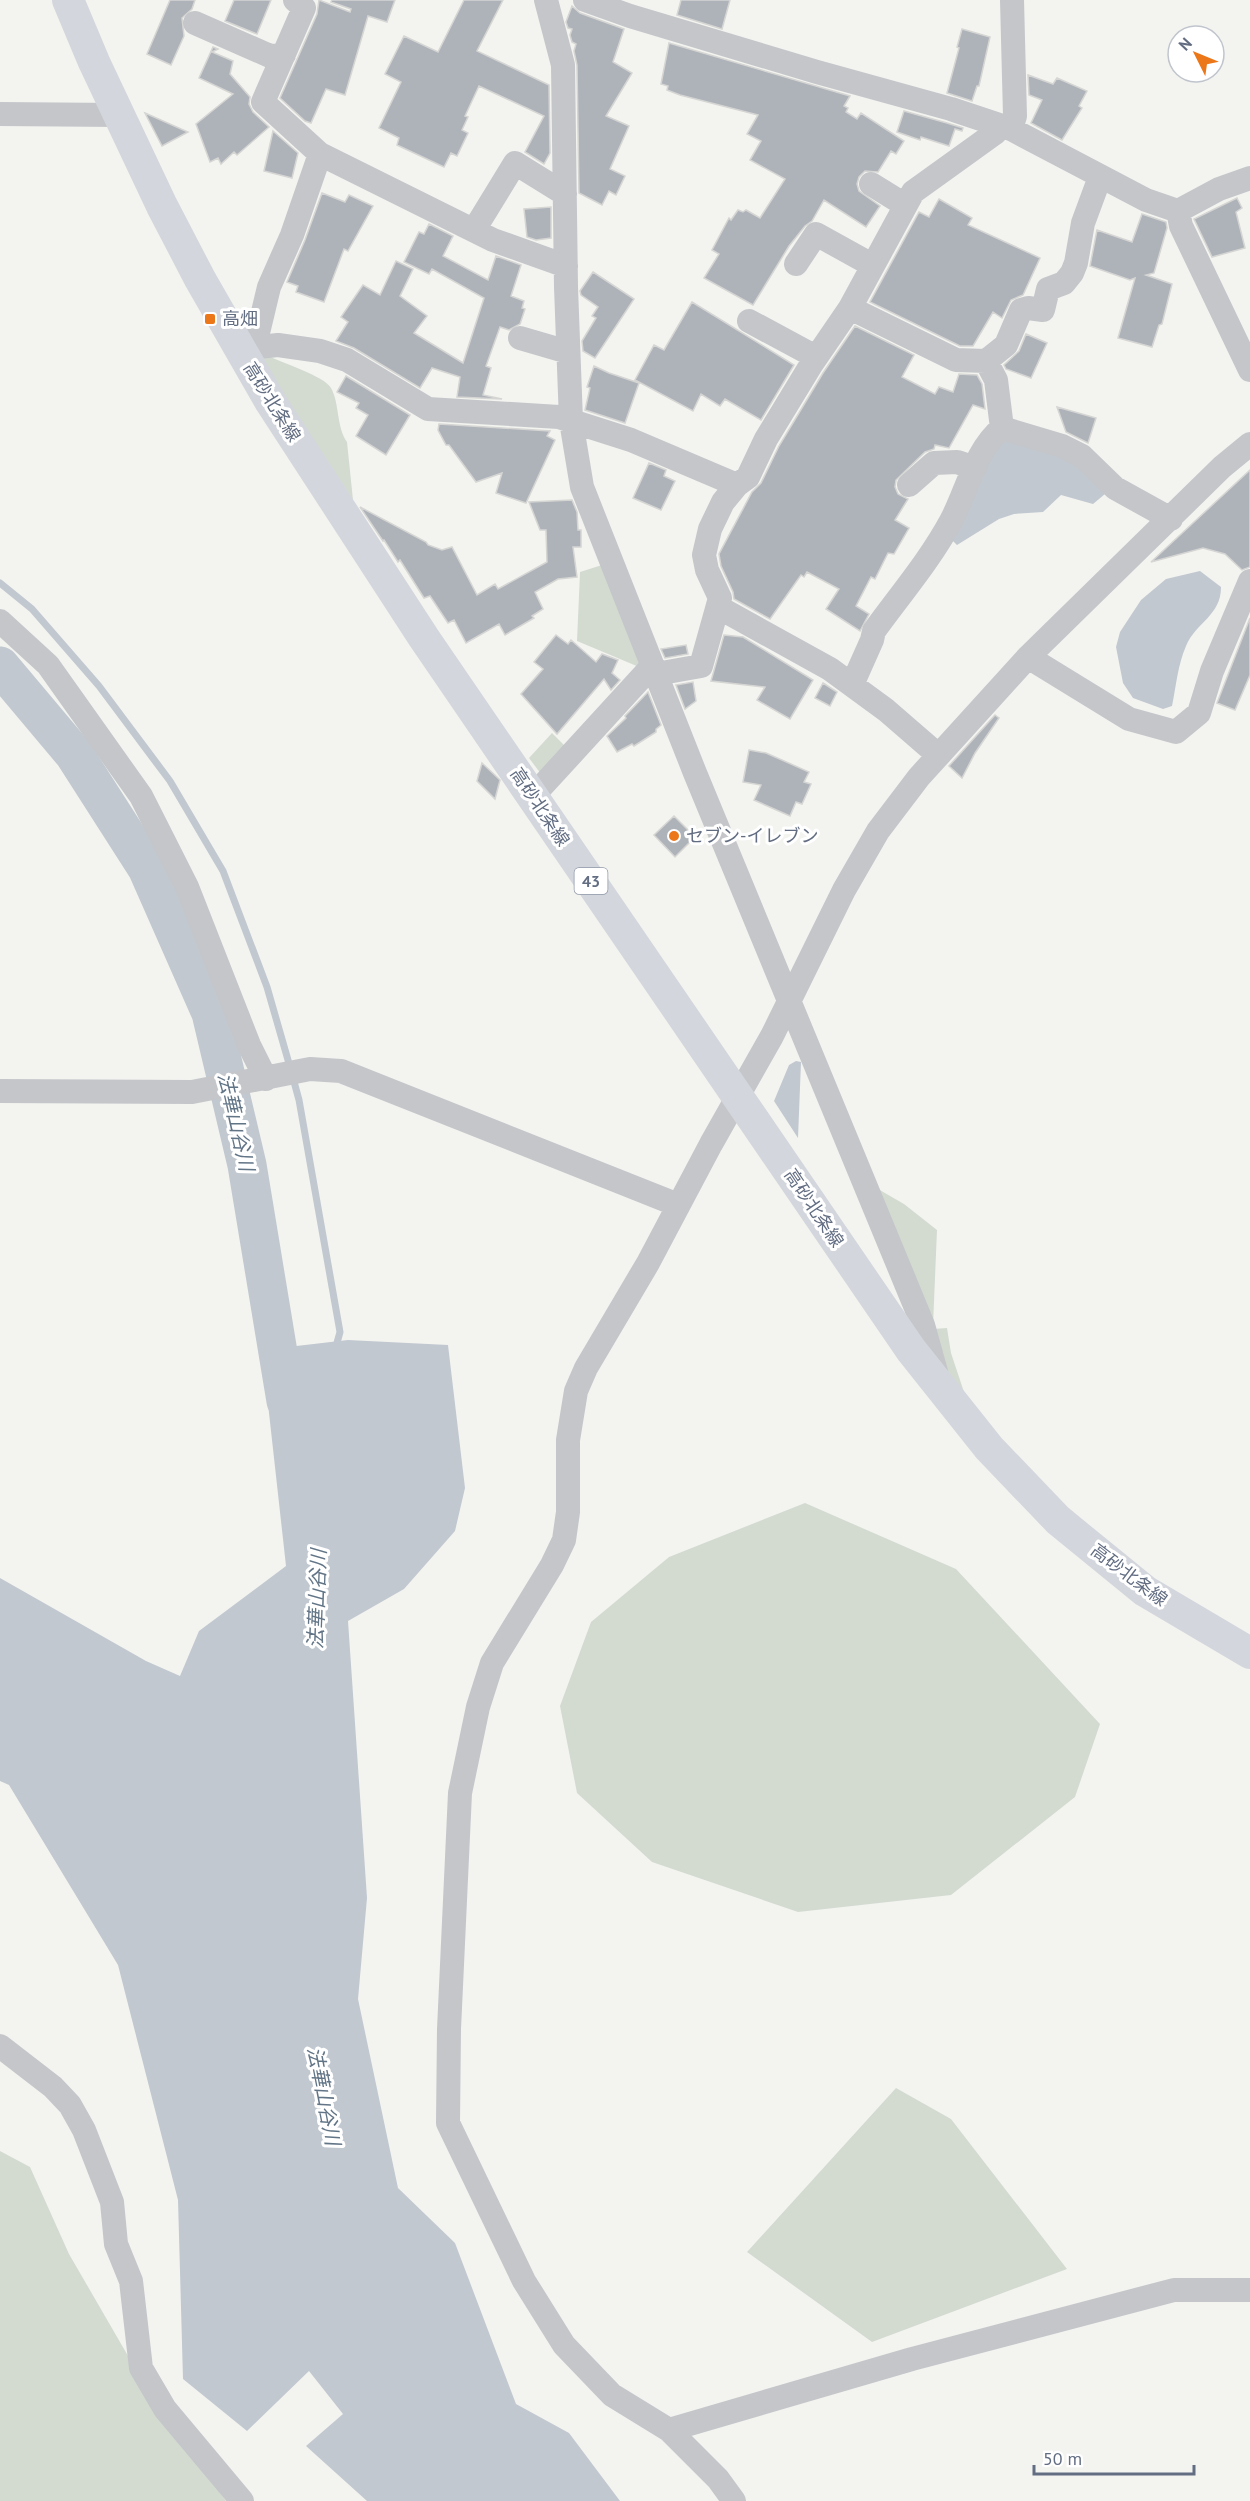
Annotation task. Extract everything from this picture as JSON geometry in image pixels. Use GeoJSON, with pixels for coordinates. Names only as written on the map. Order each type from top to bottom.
{"type":"FeatureCollection","features":[{"type":"Feature","properties":{"kind":"main road","name":"高砂北条線"},"geometry":{"type":"LineString","coordinates":[[68,0],[119,115],[189,258],[270,401],[424,638],[911,1350],[940,1390],[989,1448],[1058,1520],[1145,1591],[1224,1640],[1250,1653]]}},
{"type":"Feature","properties":{"kind":"street"},"geometry":{"type":"LineString","coordinates":[[295,0],[304,8],[263,102],[320,154],[493,240],[566,266]]}},
{"type":"Feature","properties":{"kind":"street"},"geometry":{"type":"LineString","coordinates":[[546,0],[562,65],[571,421],[582,487],[789,1003],[923,1325],[940,1390]]}},
{"type":"Feature","properties":{"kind":"street"},"geometry":{"type":"LineString","coordinates":[[585,0],[663,26],[1007,127],[1146,200],[1178,211],[1219,189],[1250,178]]}},
{"type":"Feature","properties":{"kind":"street"},"geometry":{"type":"LineString","coordinates":[[533,796],[654,670],[701,666],[720,598],[707,570],[704,555],[710,529],[723,502],[737,484],[748,477],[766,439],[816,357],[850,308],[913,192],[1007,127],[1015,116],[1012,0]]}},
{"type":"Feature","properties":{"kind":"street"},"geometry":{"type":"LineString","coordinates":[[195,23],[270,56],[284,56]]}},
{"type":"Feature","properties":{"kind":"street"},"geometry":{"type":"LineString","coordinates":[[0,114],[119,115]]}},
{"type":"Feature","properties":{"kind":"street"},"geometry":{"type":"LineString","coordinates":[[239,349],[257,336],[269,287],[292,235],[320,154]]}},
{"type":"Feature","properties":{"kind":"street"},"geometry":{"type":"LineString","coordinates":[[474,230],[515,163],[565,194]]}},
{"type":"Feature","properties":{"kind":"street"},"geometry":{"type":"LineString","coordinates":[[850,308],[956,360],[986,361],[1006,345],[1021,310],[1046,308],[1048,289],[1064,283],[1072,273],[1083,223],[1100,177]]}},
{"type":"Feature","properties":{"kind":"street"},"geometry":{"type":"LineString","coordinates":[[871,184],[905,205]]}},
{"type":"Feature","properties":{"kind":"street"},"geometry":{"type":"LineString","coordinates":[[1178,211],[1181,226],[1250,370]]}},
{"type":"Feature","properties":{"kind":"street"},"geometry":{"type":"LineString","coordinates":[[796,264],[816,234],[872,266]]}},
{"type":"Feature","properties":{"kind":"street"},"geometry":{"type":"LineString","coordinates":[[749,321],[816,357]]}},
{"type":"Feature","properties":{"kind":"street"},"geometry":{"type":"LineString","coordinates":[[520,338],[568,352]]}},
{"type":"Feature","properties":{"kind":"street"},"geometry":{"type":"LineString","coordinates":[[239,349],[278,345],[320,351],[347,360],[428,409],[559,417],[631,440],[737,484]]}},
{"type":"Feature","properties":{"kind":"street"},"geometry":{"type":"LineString","coordinates":[[986,361],[996,380],[1002,428]]}},
{"type":"Feature","properties":{"kind":"street"},"geometry":{"type":"LineString","coordinates":[[852,685],[874,631],[930,556],[951,520],[993,435],[1002,428]]}},
{"type":"Feature","properties":{"kind":"street"},"geometry":{"type":"LineString","coordinates":[[1002,428],[1062,446],[1082,456],[1115,488],[1171,519]]}},
{"type":"Feature","properties":{"kind":"street"},"geometry":{"type":"LineString","coordinates":[[735,2501],[718,2479],[669,2430],[612,2395],[564,2345],[524,2280],[448,2122],[449,2029],[460,1794],[478,1707],[492,1663],[552,1565],[564,1540],[568,1512],[568,1440],[576,1391],[597,1348],[648,1263],[789,1003],[844,890],[878,831],[938,755],[1028,657],[1250,444]]}},
{"type":"Feature","properties":{"kind":"street"},"geometry":{"type":"LineString","coordinates":[[909,485],[934,463],[957,462],[975,468]]}},
{"type":"Feature","properties":{"kind":"street"},"geometry":{"type":"LineString","coordinates":[[1028,657],[1129,718],[1176,732],[1199,713],[1212,671],[1250,581]]}},
{"type":"Feature","properties":{"kind":"street"},"geometry":{"type":"LineString","coordinates":[[718,607],[830,669],[886,710],[938,755]]}},
{"type":"Feature","properties":{"kind":"street"},"geometry":{"type":"LineString","coordinates":[[0,621],[48,665],[141,796],[187,887],[249,1045],[273,1078]]}},
{"type":"Feature","properties":{"kind":"street"},"geometry":{"type":"LineString","coordinates":[[0,1091],[192,1092],[310,1069],[341,1071],[678,1205]]}},
{"type":"Feature","properties":{"kind":"street"},"geometry":{"type":"LineString","coordinates":[[0,2046],[53,2087],[70,2105],[84,2130],[112,2202],[117,2244],[131,2281],[141,2368],[165,2409],[242,2501]]}},
{"type":"Feature","properties":{"kind":"street"},"geometry":{"type":"LineString","coordinates":[[669,2430],[912,2359],[1174,2290],[1250,2290]]}},
{"type":"Feature","properties":{"kind":"shaded area"},"geometry":{"type":"Polygon","coordinates":[[[264,354],[311,374],[327,383],[331,388],[341,429],[347,442],[353,500],[258,356],[264,354]]]}},
{"type":"Feature","properties":{"kind":"shaded area"},"geometry":{"type":"Polygon","coordinates":[[[602,565],[641,664],[639,667],[577,641],[580,572],[602,565]]]}},
{"type":"Feature","properties":{"kind":"shaded area"},"geometry":{"type":"Polygon","coordinates":[[[552,733],[569,750],[544,778],[529,758],[552,733]]]}},
{"type":"Feature","properties":{"kind":"shaded area"},"geometry":{"type":"Polygon","coordinates":[[[878,1189],[904,1204],[937,1230],[933,1326],[878,1189]]]}},
{"type":"Feature","properties":{"kind":"shaded area"},"geometry":{"type":"Polygon","coordinates":[[[947,1328],[951,1353],[971,1413],[950,1382],[933,1329],[947,1328]]]}},
{"type":"Feature","properties":{"kind":"shaded area"},"geometry":{"type":"Polygon","coordinates":[[[805,1503],[956,1569],[1100,1724],[1075,1797],[951,1895],[798,1912],[652,1862],[577,1793],[560,1706],[591,1622],[669,1557],[805,1503]]]}},
{"type":"Feature","properties":{"kind":"shaded area"},"geometry":{"type":"Polygon","coordinates":[[[896,2088],[951,2119],[1067,2269],[872,2342],[747,2252],[896,2088]]]}},
{"type":"Feature","properties":{"kind":"shaded area"},"geometry":{"type":"Polygon","coordinates":[[[0,2151],[30,2167],[69,2254],[153,2399],[226,2501],[0,2501],[0,2151]]]}},
{"type":"Feature","properties":{"kind":"water"},"geometry":{"type":"Polygon","coordinates":[[[1003,439],[1069,457],[1105,494],[1093,504],[1061,495],[1043,512],[1014,514],[999,519],[957,545],[950,538],[974,487],[1003,439]]]}},
{"type":"Feature","properties":{"kind":"water"},"geometry":{"type":"Polygon","coordinates":[[[1200,571],[1221,587],[1220,597],[1213,612],[1190,638],[1186,646],[1179,668],[1172,706],[1163,709],[1133,698],[1123,683],[1116,647],[1120,632],[1141,600],[1166,579],[1200,571]]]}},
{"type":"Feature","properties":{"kind":"water"},"geometry":{"type":"Polygon","coordinates":[[[796,1061],[801,1062],[798,1138],[774,1101],[789,1065],[796,1061]]]}},
{"type":"Feature","properties":{"kind":"water"},"geometry":{"type":"Polygon","coordinates":[[[348,1340],[448,1345],[465,1488],[455,1531],[404,1589],[348,1621],[367,1898],[358,1999],[398,2188],[455,2243],[516,2404],[569,2433],[620,2501],[367,2501],[306,2446],[343,2414],[309,2371],[247,2431],[183,2379],[178,2200],[118,1965],[9,1785],[0,1781],[0,1578],[146,1661],[180,1676],[199,1631],[286,1566],[262,1350],[348,1340]]]}},
{"type":"Feature","properties":{"kind":"building"},"geometry":{"type":"Polygon","coordinates":[[[170,0],[195,0],[192,9],[182,18],[184,36],[171,65],[147,54],[170,0]]]}},
{"type":"Feature","properties":{"kind":"building"},"geometry":{"type":"Polygon","coordinates":[[[234,0],[271,0],[257,34],[225,21],[234,0]]]}},
{"type":"Feature","properties":{"kind":"building"},"geometry":{"type":"Polygon","coordinates":[[[319,0],[350,12],[351,9],[331,2],[332,0],[395,0],[387,22],[368,16],[345,95],[326,89],[311,123],[305,121],[280,98],[317,14],[319,0]]]}},
{"type":"Feature","properties":{"kind":"building"},"geometry":{"type":"Polygon","coordinates":[[[464,0],[503,0],[477,51],[549,85],[550,153],[544,164],[525,152],[544,116],[479,86],[465,116],[468,117],[462,130],[468,133],[457,156],[451,153],[444,167],[397,145],[399,138],[379,128],[401,82],[385,74],[404,36],[438,52],[464,0]]]}},
{"type":"Feature","properties":{"kind":"building"},"geometry":{"type":"Polygon","coordinates":[[[681,0],[730,0],[722,29],[677,15],[681,0]]]}},
{"type":"Feature","properties":{"kind":"building"},"geometry":{"type":"Polygon","coordinates":[[[572,6],[580,13],[624,29],[613,62],[632,73],[606,116],[629,126],[610,169],[625,176],[616,195],[609,191],[602,205],[579,193],[577,65],[574,51],[576,44],[572,42],[570,35],[572,29],[568,28],[566,22],[572,6]]]}},
{"type":"Feature","properties":{"kind":"building"},"geometry":{"type":"Polygon","coordinates":[[[962,29],[990,37],[979,86],[977,86],[972,101],[947,93],[962,29]]]}},
{"type":"Feature","properties":{"kind":"building"},"geometry":{"type":"Polygon","coordinates":[[[669,43],[850,96],[844,106],[848,108],[846,112],[857,119],[861,113],[904,141],[896,154],[891,151],[878,172],[865,171],[859,177],[857,184],[859,191],[880,206],[866,227],[824,200],[812,221],[789,246],[753,305],[704,278],[719,254],[712,250],[729,218],[731,220],[738,210],[743,212],[746,210],[760,218],[785,179],[750,160],[761,141],[747,134],[758,115],[680,95],[667,90],[668,86],[661,84],[669,43]]]}},
{"type":"Feature","properties":{"kind":"building"},"geometry":{"type":"Polygon","coordinates":[[[213,47],[218,49],[212,52],[233,61],[230,74],[250,97],[249,104],[253,112],[269,127],[237,155],[234,152],[221,164],[218,158],[210,162],[196,124],[233,94],[199,78],[213,47]]]}},
{"type":"Feature","properties":{"kind":"building"},"geometry":{"type":"Polygon","coordinates":[[[1028,75],[1053,84],[1057,78],[1087,91],[1079,106],[1082,108],[1062,140],[1031,123],[1042,100],[1029,95],[1028,75]]]}},
{"type":"Feature","properties":{"kind":"building"},"geometry":{"type":"Polygon","coordinates":[[[904,111],[963,128],[962,131],[955,129],[949,146],[921,137],[920,140],[897,132],[904,111]]]}},
{"type":"Feature","properties":{"kind":"building"},"geometry":{"type":"Polygon","coordinates":[[[145,113],[188,132],[162,146],[145,113]]]}},
{"type":"Feature","properties":{"kind":"building"},"geometry":{"type":"Polygon","coordinates":[[[273,131],[298,153],[292,178],[264,171],[273,131]]]}},
{"type":"Feature","properties":{"kind":"building"},"geometry":{"type":"Polygon","coordinates":[[[322,193],[345,202],[349,195],[373,206],[348,251],[344,249],[324,302],[296,292],[298,286],[287,282],[322,193]]]}},
{"type":"Feature","properties":{"kind":"building"},"geometry":{"type":"Polygon","coordinates":[[[1237,198],[1242,208],[1236,212],[1245,248],[1212,257],[1194,219],[1237,198]]]}},
{"type":"Feature","properties":{"kind":"building"},"geometry":{"type":"Polygon","coordinates":[[[939,199],[972,218],[968,225],[1040,258],[1023,295],[1011,300],[1002,318],[993,312],[973,346],[960,346],[870,302],[919,212],[929,217],[939,199]]]}},
{"type":"Feature","properties":{"kind":"building"},"geometry":{"type":"Polygon","coordinates":[[[551,207],[551,238],[536,240],[527,237],[524,209],[551,207]]]}},
{"type":"Feature","properties":{"kind":"building"},"geometry":{"type":"Polygon","coordinates":[[[1142,214],[1166,222],[1167,228],[1154,273],[1146,275],[1172,284],[1162,324],[1159,325],[1152,347],[1118,338],[1135,278],[1130,280],[1090,266],[1097,230],[1132,242],[1142,214]]]}},
{"type":"Feature","properties":{"kind":"building"},"geometry":{"type":"Polygon","coordinates":[[[429,224],[453,236],[443,256],[488,280],[496,256],[521,265],[511,296],[524,301],[522,308],[525,309],[520,324],[509,330],[500,327],[486,366],[491,368],[483,395],[502,399],[457,397],[460,377],[432,368],[420,388],[354,348],[336,341],[348,322],[341,317],[363,285],[380,295],[396,261],[413,269],[400,296],[427,316],[414,333],[463,363],[484,298],[432,269],[429,274],[404,262],[419,232],[424,234],[429,224]]]}},
{"type":"Feature","properties":{"kind":"building"},"geometry":{"type":"Polygon","coordinates":[[[593,272],[634,299],[595,358],[583,351],[582,341],[596,318],[592,316],[598,307],[581,295],[580,291],[593,272]]]}},
{"type":"Feature","properties":{"kind":"building"},"geometry":{"type":"Polygon","coordinates":[[[692,302],[794,365],[761,420],[725,399],[720,406],[701,394],[693,411],[635,380],[654,345],[664,350],[692,302]]]}},
{"type":"Feature","properties":{"kind":"building"},"geometry":{"type":"Polygon","coordinates":[[[855,326],[914,355],[902,377],[935,394],[939,387],[953,392],[959,374],[977,375],[982,384],[985,409],[973,405],[949,448],[935,445],[934,449],[925,452],[896,480],[895,487],[898,494],[908,499],[895,520],[909,528],[894,554],[888,553],[875,579],[871,577],[856,606],[869,614],[860,631],[826,609],[839,589],[807,572],[804,577],[801,575],[770,619],[734,599],[721,566],[719,554],[752,492],[761,483],[779,446],[823,373],[855,326]]]}},
{"type":"Feature","properties":{"kind":"building"},"geometry":{"type":"Polygon","coordinates":[[[1026,334],[1047,343],[1031,378],[1006,369],[1004,365],[1019,351],[1026,334]]]}},
{"type":"Feature","properties":{"kind":"building"},"geometry":{"type":"Polygon","coordinates":[[[594,366],[639,383],[625,423],[585,410],[590,388],[587,387],[594,366]]]}},
{"type":"Feature","properties":{"kind":"building"},"geometry":{"type":"Polygon","coordinates":[[[346,376],[410,415],[386,455],[356,436],[368,415],[356,408],[359,403],[337,392],[346,376]]]}},
{"type":"Feature","properties":{"kind":"building"},"geometry":{"type":"Polygon","coordinates":[[[1057,407],[1096,418],[1088,443],[1066,432],[1057,407]]]}},
{"type":"Feature","properties":{"kind":"building"},"geometry":{"type":"Polygon","coordinates":[[[439,424],[550,431],[547,436],[555,440],[526,503],[496,493],[502,473],[476,482],[449,445],[446,445],[438,430],[439,424]]]}},
{"type":"Feature","properties":{"kind":"building"},"geometry":{"type":"Polygon","coordinates":[[[649,463],[666,470],[664,476],[675,481],[661,510],[633,498],[649,463]]]}},
{"type":"Feature","properties":{"kind":"building"},"geometry":{"type":"Polygon","coordinates":[[[1250,470],[1250,567],[1242,570],[1225,554],[1203,548],[1151,562],[1250,470]]]}},
{"type":"Feature","properties":{"kind":"building"},"geometry":{"type":"Polygon","coordinates":[[[572,500],[577,512],[578,530],[581,530],[581,547],[573,547],[577,577],[558,579],[535,592],[543,609],[532,616],[534,618],[505,635],[499,624],[466,643],[454,620],[448,623],[430,596],[424,598],[400,560],[398,562],[360,507],[428,545],[442,550],[452,547],[477,595],[495,584],[498,589],[547,562],[546,530],[540,530],[529,502],[572,500]]]}},
{"type":"Feature","properties":{"kind":"building"},"geometry":{"type":"Polygon","coordinates":[[[1250,618],[1250,675],[1235,710],[1217,703],[1250,618]]]}},
{"type":"Feature","properties":{"kind":"building"},"geometry":{"type":"Polygon","coordinates":[[[556,635],[568,644],[571,640],[596,662],[602,654],[618,660],[612,673],[620,680],[611,690],[604,679],[557,734],[521,694],[543,669],[534,662],[556,635]]]}},
{"type":"Feature","properties":{"kind":"building"},"geometry":{"type":"Polygon","coordinates":[[[724,635],[743,637],[813,680],[790,719],[757,700],[765,687],[711,681],[724,635]]]}},
{"type":"Feature","properties":{"kind":"building"},"geometry":{"type":"Polygon","coordinates":[[[686,645],[688,654],[665,658],[661,649],[686,645]]]}},
{"type":"Feature","properties":{"kind":"building"},"geometry":{"type":"Polygon","coordinates":[[[693,682],[696,701],[685,709],[676,685],[693,682]]]}},
{"type":"Feature","properties":{"kind":"building"},"geometry":{"type":"Polygon","coordinates":[[[823,683],[837,692],[830,706],[815,698],[823,683]]]}},
{"type":"Feature","properties":{"kind":"building"},"geometry":{"type":"Polygon","coordinates":[[[648,692],[661,725],[656,732],[634,746],[632,744],[617,752],[607,736],[648,692]]]}},
{"type":"Feature","properties":{"kind":"building"},"geometry":{"type":"Polygon","coordinates":[[[995,715],[999,718],[975,753],[962,778],[949,766],[995,715]]]}},
{"type":"Feature","properties":{"kind":"building"},"geometry":{"type":"Polygon","coordinates":[[[749,750],[766,753],[809,772],[804,782],[811,784],[802,804],[796,802],[790,816],[754,800],[761,785],[743,782],[749,750]]]}},
{"type":"Feature","properties":{"kind":"building"},"geometry":{"type":"Polygon","coordinates":[[[482,763],[500,780],[495,799],[477,781],[482,763]]]}},
{"type":"Feature","properties":{"kind":"building","name":"セブン-イレブン"},"geometry":{"type":"Polygon","coordinates":[[[674,816],[695,837],[675,857],[654,835],[674,816]]]}},
{"type":"Feature","properties":{"kind":"waterway"},"geometry":{"type":"LineString","coordinates":[[0,583],[32,609],[99,686],[170,781],[223,871],[267,987],[290,1067]]}},
{"type":"Feature","properties":{"kind":"waterway","name":"法華山谷川"},"geometry":{"type":"LineString","coordinates":[[0,666],[74,754],[147,868],[211,1013],[247,1165],[286,1401]]}},
{"type":"Feature","properties":{"kind":"waterway"},"geometry":{"type":"LineString","coordinates":[[293,1078],[299,1100],[340,1332],[335,1350]]}},
{"type":"Feature","properties":{"kind":"place","name":"高畑"},"geometry":{"type":"Point","coordinates":[210,319]}},
{"type":"Feature","properties":{"kind":"place","name":"セブン-イレブン"},"geometry":{"type":"Point","coordinates":[674,836]}}]}
